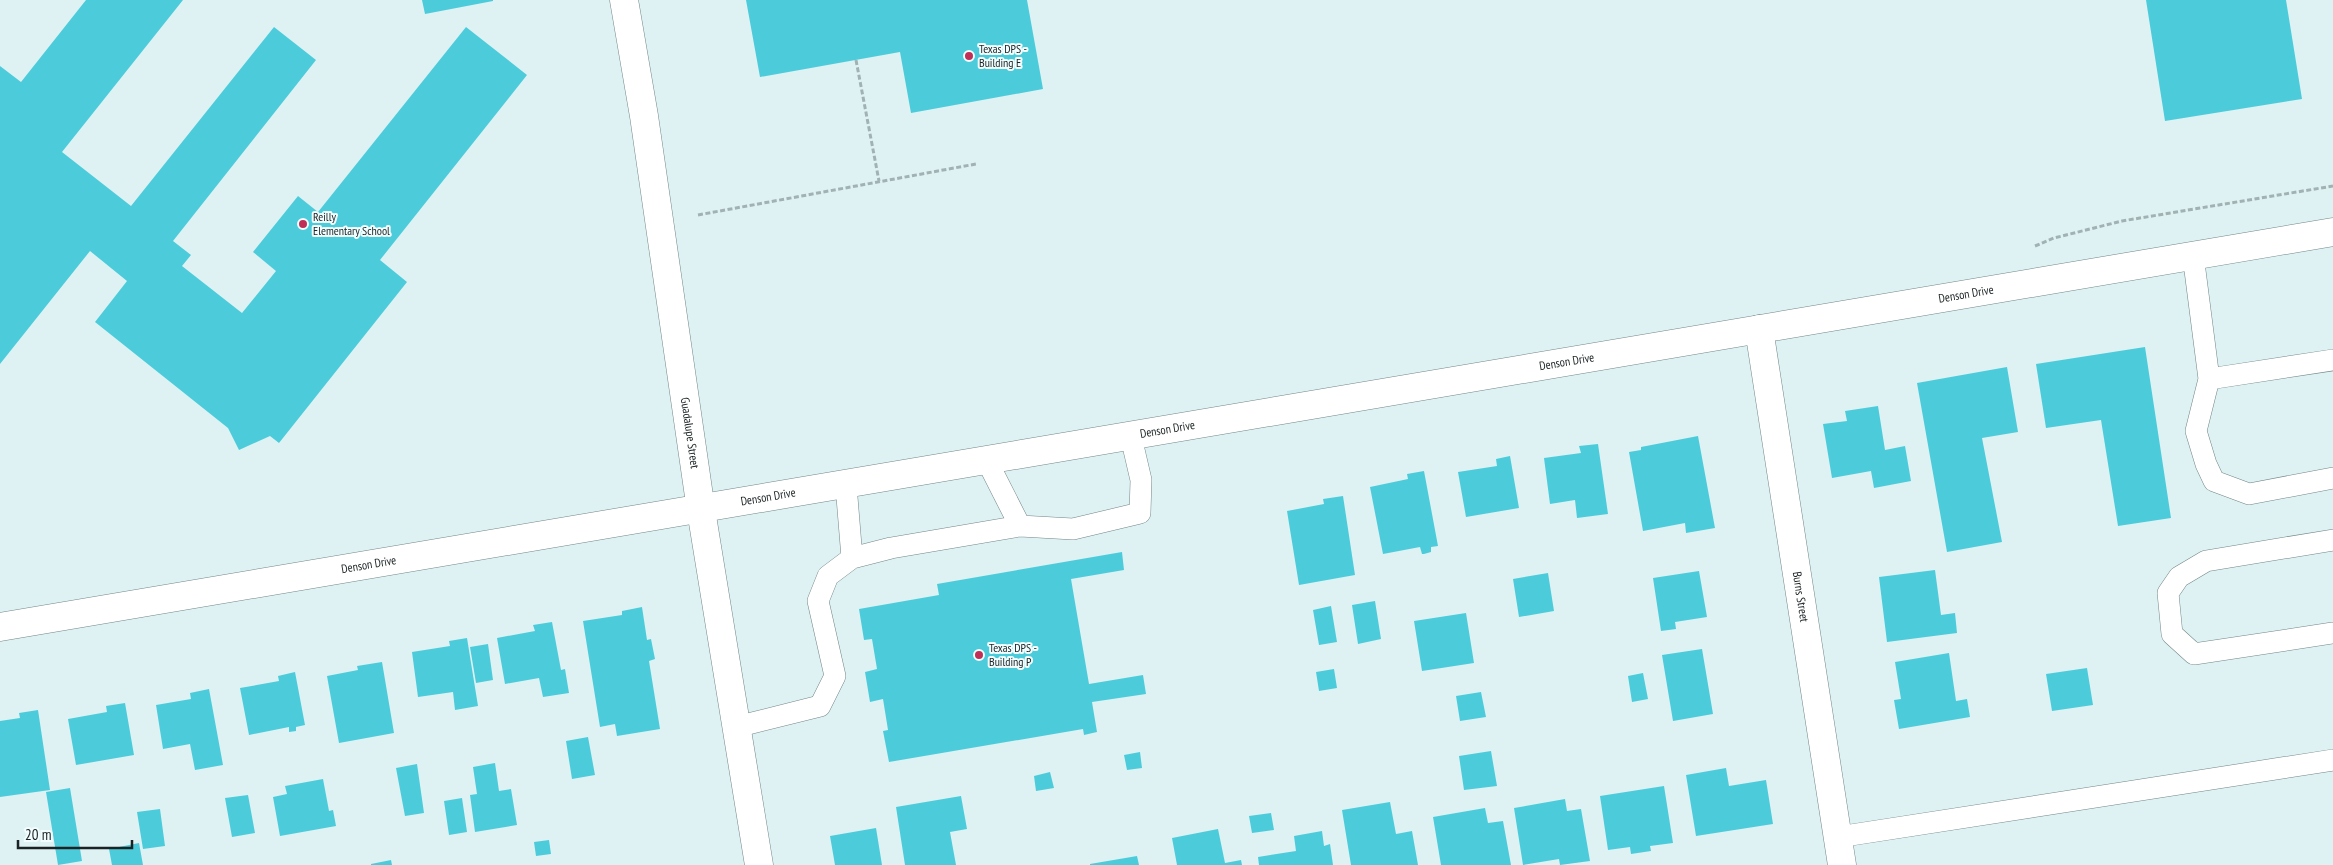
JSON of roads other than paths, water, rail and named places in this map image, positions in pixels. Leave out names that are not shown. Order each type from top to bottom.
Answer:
[{"type":"street","name":"Guadalupe Street","points":[[624,0],[644,116],[700,510],[759,865]]},
{"type":"street","name":"Denson Drive","points":[[0,627],[2333,232]]},
{"type":"street","name":"Burns Street","points":[[1759,329],[1842,865]]},
{"type":"lane","points":[[2193,255],[2209,379],[2196,431],[2206,464],[2214,481],[2249,494],[2333,478]]},
{"type":"lane","points":[[2209,379],[2333,360]]},
{"type":"lane","points":[[736,727],[820,706],[835,676],[818,600],[828,576],[852,558],[891,548],[1020,526],[1073,529],[1140,512],[1141,480],[1130,436]]},
{"type":"lane","points":[[987,461],[1020,526]]},
{"type":"lane","points":[[846,485],[852,558]]},
{"type":"lane","points":[[2333,540],[2206,561],[2179,577],[2168,593],[2172,634],[2194,654],[2333,633]]},
{"type":"lane","points":[[1838,836],[2333,760]]},
{"type":"place","name":"Texas DPS - Building E","points":[[969,56]]},
{"type":"place","name":"Reilly Elementary School","points":[[303,224]]},
{"type":"place","name":"Texas DPS - Building P","points":[[979,655]]}]
